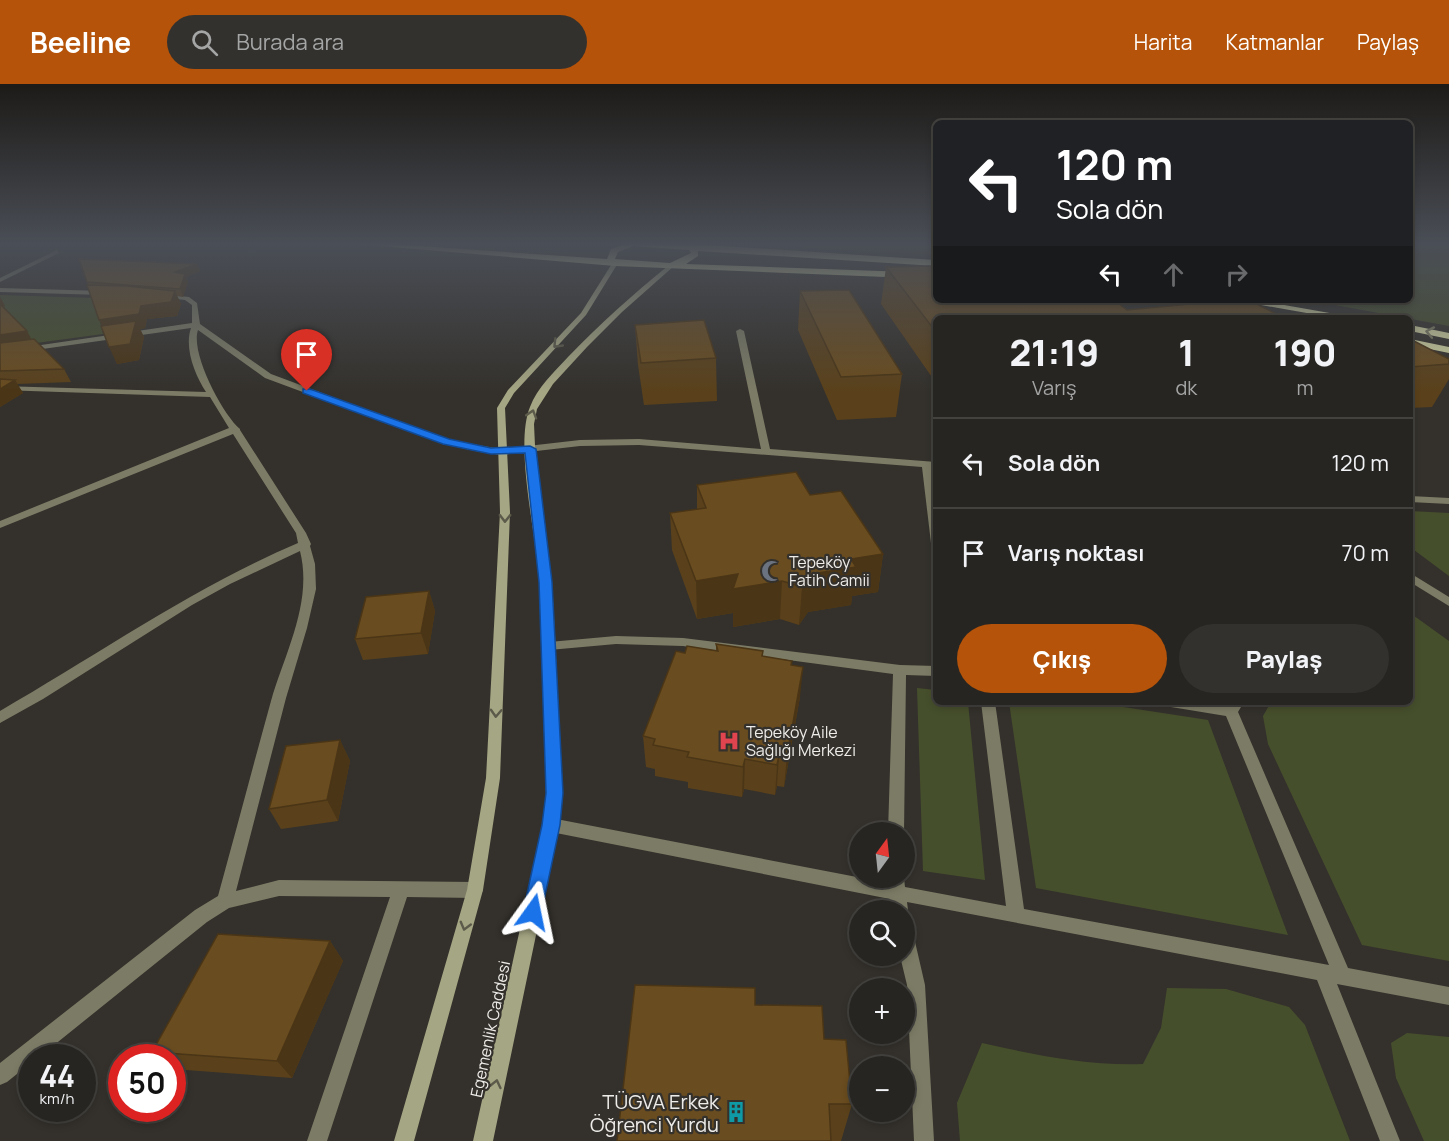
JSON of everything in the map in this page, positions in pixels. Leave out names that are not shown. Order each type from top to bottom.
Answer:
[{"type":"highway","points":[[1179,303],[1217,309]]},
{"type":"highway","points":[[1257,303],[1334,315]]},
{"type":"highway","points":[[1413,329],[1449,336]]},
{"type":"highway","points":[[1413,343],[1449,350]]},
{"type":"main road","points":[[404,1141],[475,890],[493,778],[505,512],[500,417],[504,401],[584,314],[597,293]]},
{"type":"main road","name":"Egemenlik Caddesi","points":[[483,1141],[551,825],[554,793],[546,582],[530,449],[529,419],[551,381],[616,311],[638,293]]},
{"type":"street","points":[[94,293],[113,294]]},
{"type":"street","points":[[155,296],[192,301],[196,307],[192,347],[204,382],[236,429],[306,544],[310,589],[225,901]]},
{"type":"street","points":[[0,353],[196,325],[268,376],[446,442],[501,452],[615,441],[932,465],[933,484]]},
{"type":"street","points":[[740,331],[766,452]]},
{"type":"street","points":[[0,388],[212,395]]},
{"type":"street","points":[[0,525],[236,429]]},
{"type":"street","points":[[1413,498],[1449,501]]},
{"type":"street","points":[[0,718],[187,602],[267,559],[306,544]]},
{"type":"street","points":[[1413,579],[1449,602]]},
{"type":"street","points":[[549,646],[616,639],[674,641],[900,670],[933,671]]},
{"type":"street","points":[[897,822],[900,670]]},
{"type":"street","points":[[988,705],[1016,916]]},
{"type":"street","points":[[1209,705],[1234,707],[1333,976],[1390,1141]]},
{"type":"street","points":[[551,825],[849,877]]},
{"type":"street","points":[[0,1076],[201,916],[225,901],[279,888],[475,890]]},
{"type":"street","points":[[907,888],[1016,916],[1449,996]]},
{"type":"street","points":[[316,1141],[400,889]]},
{"type":"street","points":[[912,966],[916,985],[924,1141]]},
{"type":"green space","points":[[1413,293],[1449,293],[1449,326],[1413,319],[1413,315],[1389,315],[1324,303],[1413,303]]},
{"type":"green space","points":[[0,295],[94,298],[103,334],[36,343],[14,321],[4,307]]},
{"type":"green space","points":[[1413,511],[1449,513],[1449,576],[1413,549]]},
{"type":"green space","points":[[1413,615],[1449,641],[1449,961],[1362,945],[1268,744],[1263,716],[1269,705],[1413,705]]},
{"type":"green space","points":[[917,688],[933,690],[933,705],[968,705],[985,880],[923,871]]},
{"type":"green space","points":[[1009,705],[1110,705],[1208,720],[1288,935],[1036,888]]},
{"type":"green space","points":[[1167,988],[1226,989],[1289,1007],[1305,1025],[1350,1141],[960,1141],[957,1103],[982,1043],[1082,1061],[1143,1064],[1161,1028]]},
{"type":"green space","points":[[1407,1033],[1449,1037],[1449,1141],[1424,1141],[1396,1078],[1391,1043]]},
{"type":"building","points":[[90,293],[174,293],[171,302],[141,306],[139,314],[99,320]]},
{"type":"building","points":[[801,293],[851,293],[902,374],[841,377]]},
{"type":"building","points":[[906,293],[933,293],[933,303],[1118,303],[1127,310],[1201,303],[1255,303],[1278,315],[933,315],[933,328]]},
{"type":"building","points":[[0,304],[27,331],[0,335]]},
{"type":"building","points":[[704,320],[716,358],[641,363],[635,325]]},
{"type":"building","points":[[136,321],[130,344],[109,347],[101,326]]},
{"type":"building","points":[[34,339],[64,369],[0,371],[0,343]]},
{"type":"building","points":[[1413,341],[1449,359],[1449,364],[1413,367]]},
{"type":"building","points":[[0,379],[15,380],[0,389]]},
{"type":"building","points":[[796,472],[810,495],[841,491],[883,554],[851,559],[856,567],[812,574],[802,587],[782,581],[733,589],[738,574],[696,581],[670,513],[706,508],[697,485]]},
{"type":"building","points":[[429,591],[421,633],[355,639],[366,597]]},
{"type":"building","name":"Tepeköy Aile Sağlığı Merkezi","points":[[716,644],[763,651],[762,656],[792,661],[791,665],[803,667],[787,756],[779,755],[777,765],[745,759],[743,767],[687,757],[689,752],[653,745],[655,739],[643,736],[676,651],[685,653],[687,646],[718,651]]},
{"type":"building","points":[[340,740],[327,800],[269,809],[286,746]]},
{"type":"building","points":[[218,934],[330,941],[277,1061],[186,1054],[186,1044],[156,1044]]},
{"type":"building","name":"TÜGVA Erkek Öğrenci Yurdu","points":[[635,985],[755,988],[755,1005],[822,1006],[824,1039],[846,1040],[849,1104],[829,1104],[831,1141],[617,1141]]},
{"type":"place","name":"Tepeköy Fatih Camii","points":[[772,571]]},
{"type":"place","name":"Tepeköy Aile Sağlığı Merkezi","points":[[729,741]]},
{"type":"place","name":"TÜGVA Erkek Öğrenci Yurdu","points":[[736,1112]]},
{"type":"route","points":[[307,391],[446,442],[501,452],[530,449],[546,582],[554,793],[551,825],[533,912]]}]
